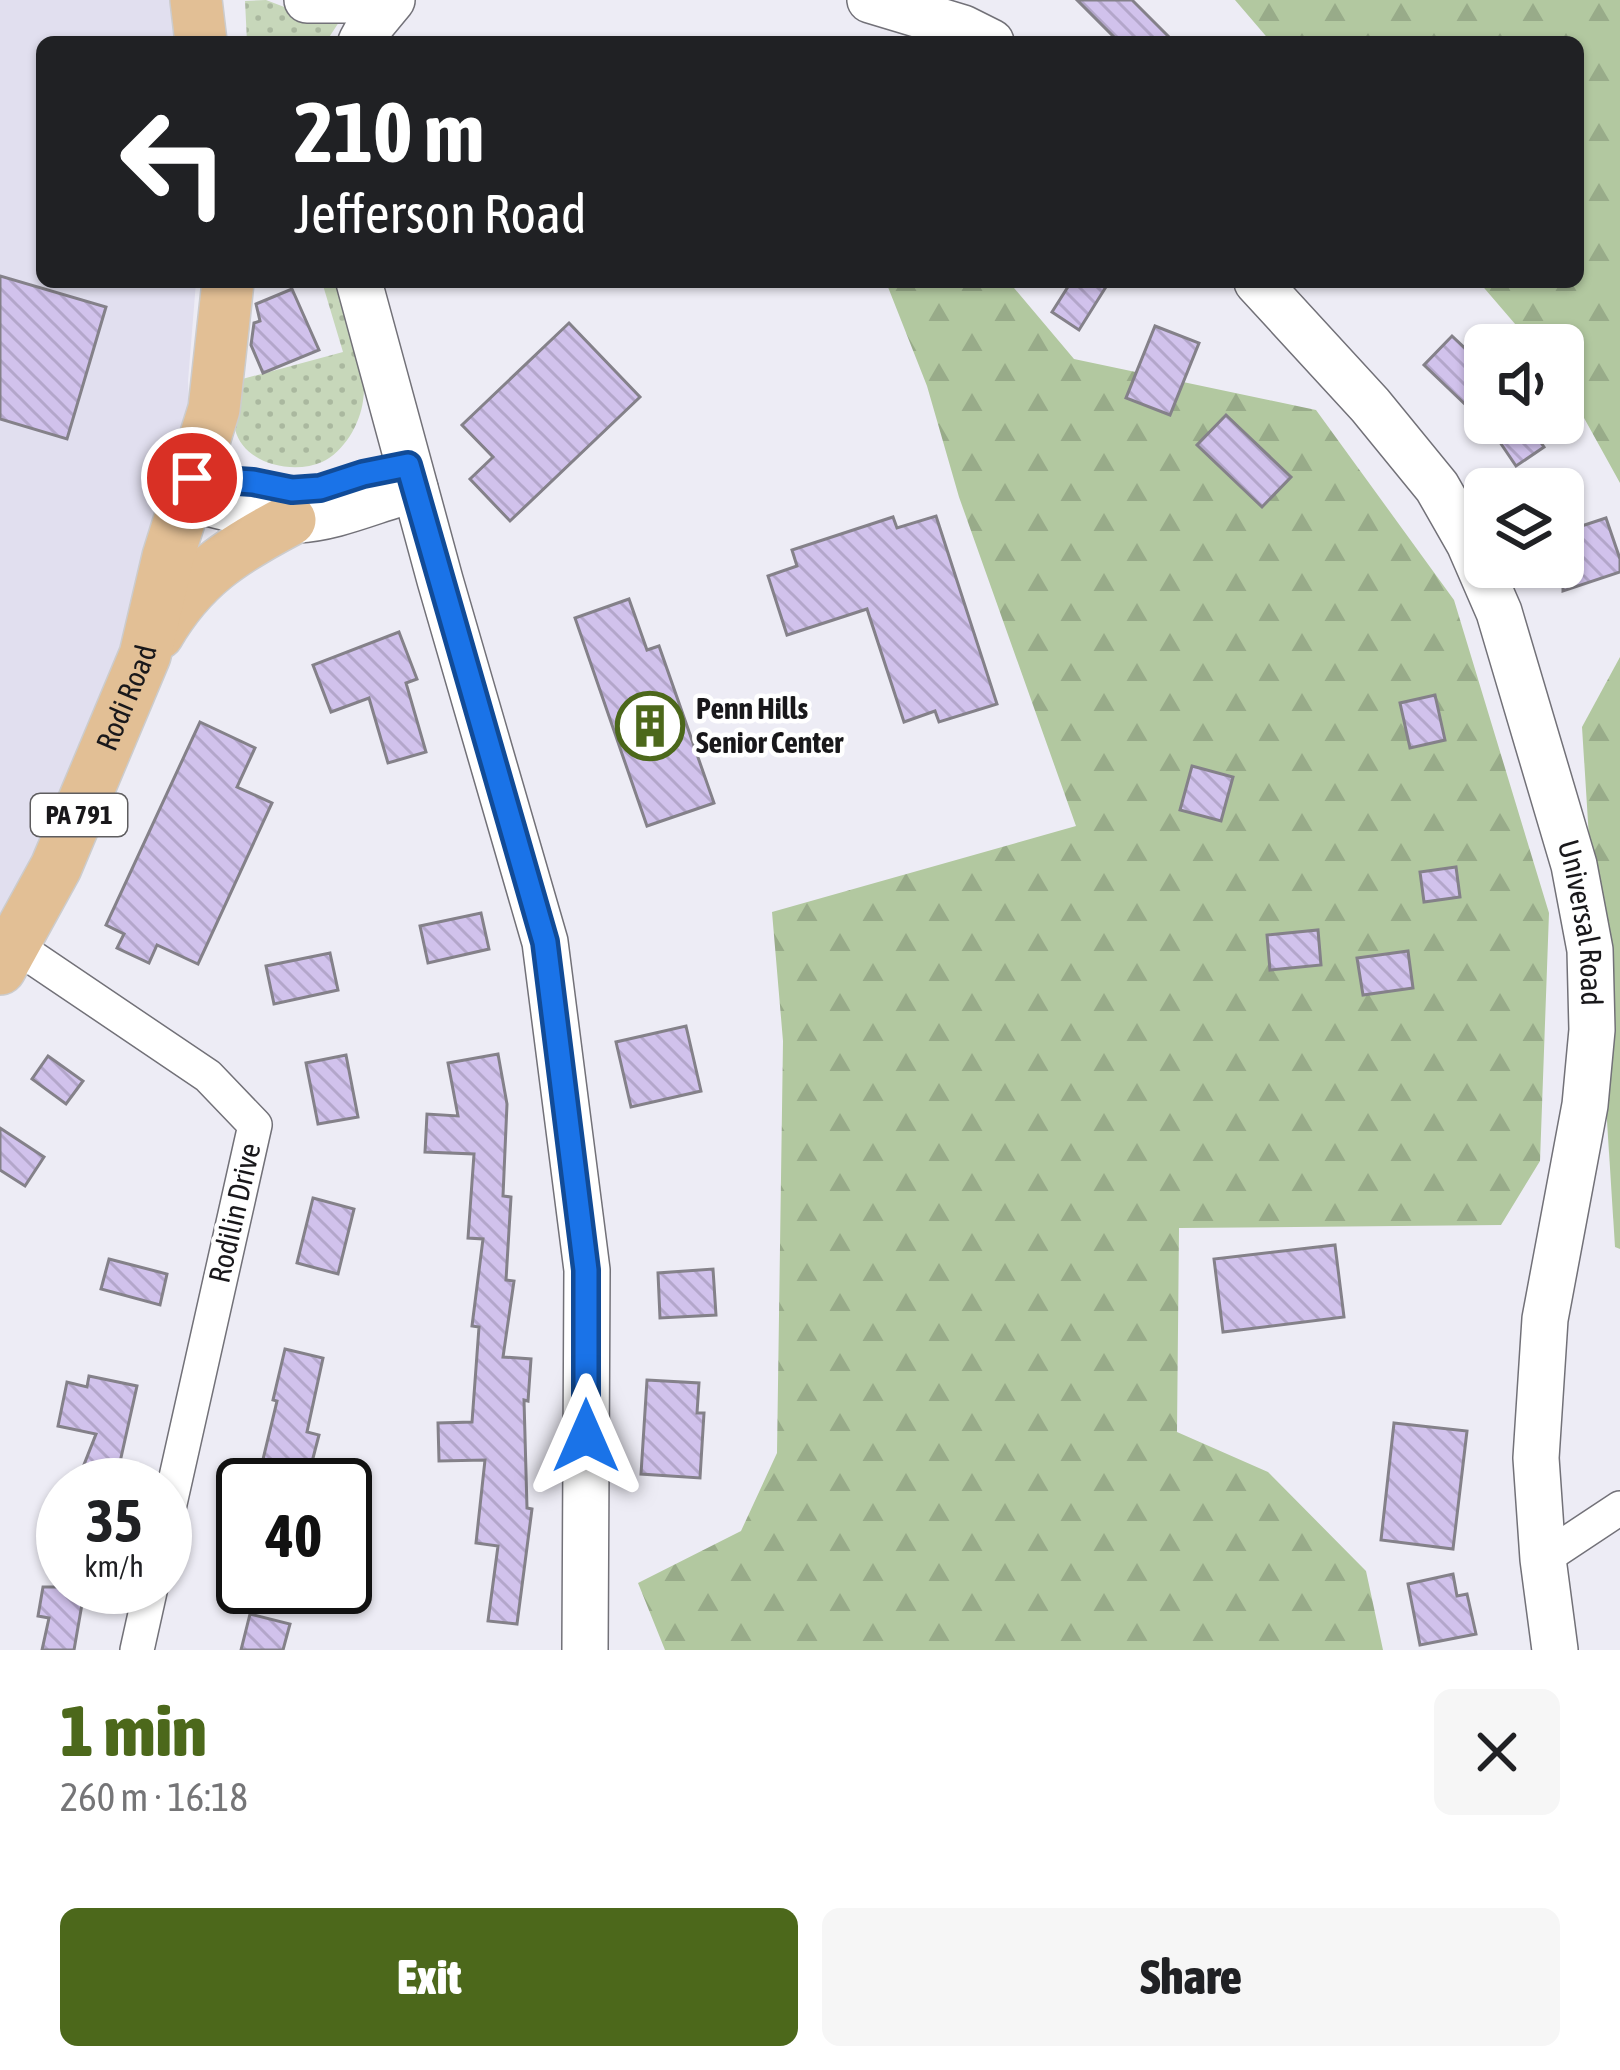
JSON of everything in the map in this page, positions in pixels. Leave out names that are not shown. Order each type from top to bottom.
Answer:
[{"type":"main road","points":[[196,0],[200,36]]},
{"type":"main road","points":[[230,0],[232,36]]},
{"type":"main road","name":"Rodi Road","points":[[189,488],[188,381],[196,288]]},
{"type":"main road","name":"Rodi Road","points":[[7,957],[56,868],[145,655],[168,557],[214,410],[227,288]]},
{"type":"main road","points":[[145,655],[194,583],[243,546],[290,520]]},
{"type":"street","points":[[307,0],[351,0]]},
{"type":"street","points":[[364,36],[392,0]]},
{"type":"street","points":[[870,0],[979,36]]},
{"type":"street","points":[[361,288],[545,942],[586,1270],[585,1650]]},
{"type":"street","name":"Universal Road","points":[[1263,288],[1370,405],[1437,487],[1469,542],[1499,612],[1574,866],[1590,950],[1592,1030],[1585,1105],[1545,1319],[1536,1458],[1555,1650]]},
{"type":"street","points":[[189,488],[253,482],[292,490],[320,488],[363,474],[411,477]]},
{"type":"street","points":[[189,488],[290,520],[323,516],[411,477]]},
{"type":"street","name":"Rodilin Drive","points":[[7,957],[208,1076],[255,1125],[180,1458]]},
{"type":"street","points":[[1543,1558],[1620,1508]]},
{"type":"street","points":[[137,1650],[145,1614]]},
{"type":"shaded area","points":[[0,0],[196,0],[200,36],[36,36],[36,288],[196,288],[188,381],[192,478],[0,957]]},
{"type":"green space","points":[[266,0],[300,13],[341,19],[330,36],[247,36],[245,1]]},
{"type":"green space","points":[[1235,0],[1620,0],[1620,483],[1584,418],[1584,324],[1515,324],[1484,288],[1584,288],[1584,36],[1266,36]]},
{"type":"green space","points":[[324,288],[337,288],[363,371],[355,428],[330,457],[310,466],[271,464],[248,451],[235,429],[235,381],[343,352]]},
{"type":"green space","points":[[888,288],[1014,288],[1074,359],[1316,410],[1454,600],[1549,913],[1540,1161],[1501,1225],[1179,1228],[1177,1432],[1268,1472],[1366,1571],[1383,1650],[665,1650],[638,1583],[741,1531],[777,1453],[783,1041],[772,912],[1076,826],[959,497],[927,386]]},
{"type":"green space","points":[[1620,657],[1620,1249],[1615,1247],[1582,727]]},
{"type":"building","points":[[1077,0],[1132,0],[1168,36],[1113,36]]},
{"type":"building","points":[[0,276],[106,307],[67,439],[0,419]]},
{"type":"building","points":[[1067,288],[1105,288],[1079,330],[1052,312]]},
{"type":"building","points":[[292,289],[319,350],[263,373],[251,345],[254,323],[260,321],[256,304]]},
{"type":"building","points":[[569,323],[640,397],[510,521],[470,479],[493,457],[462,425]]},
{"type":"building","points":[[1155,326],[1199,343],[1170,415],[1126,398]]},
{"type":"building","points":[[1452,336],[1464,347],[1464,403],[1424,365]]},
{"type":"building","points":[[1226,415],[1291,477],[1262,507],[1197,445]]},
{"type":"building","points":[[1501,444],[1542,444],[1544,447],[1516,466]]},
{"type":"building","points":[[936,516],[997,704],[939,722],[935,711],[904,722],[867,609],[787,635],[768,576],[797,566],[792,550],[893,517],[897,528]]},
{"type":"building","points":[[1606,518],[1620,572],[1584,584],[1584,525]]},
{"type":"building","name":"Penn Hills Senior Center","points":[[629,599],[647,650],[659,646],[714,803],[647,826],[575,618]]},
{"type":"building","points":[[399,632],[417,679],[406,683],[426,752],[388,763],[369,698],[331,712],[313,665]]},
{"type":"building","points":[[1435,695],[1445,740],[1410,748],[1400,703]]},
{"type":"building","points":[[200,722],[255,748],[237,787],[272,803],[198,964],[157,945],[149,963],[117,948],[124,934],[106,925]]},
{"type":"building","points":[[1192,766],[1233,777],[1221,821],[1180,810]]},
{"type":"building","points":[[1456,867],[1460,897],[1424,902],[1420,872]]},
{"type":"building","points":[[481,913],[489,949],[428,963],[420,926]]},
{"type":"building","points":[[1318,930],[1321,965],[1270,970],[1267,935]]},
{"type":"building","points":[[1408,951],[1413,988],[1363,995],[1357,958]]},
{"type":"building","points":[[330,953],[338,990],[274,1004],[266,966]]},
{"type":"building","points":[[686,1026],[701,1091],[631,1107],[616,1042]]},
{"type":"building","points":[[498,1054],[507,1104],[503,1196],[511,1197],[506,1280],[514,1281],[503,1357],[531,1359],[528,1401],[524,1400],[527,1508],[532,1509],[517,1624],[488,1621],[498,1546],[476,1543],[485,1460],[439,1461],[438,1423],[472,1422],[479,1327],[472,1326],[483,1239],[468,1238],[474,1154],[425,1152],[427,1114],[458,1116],[448,1063]]},
{"type":"building","points":[[346,1055],[358,1117],[318,1124],[306,1063]]},
{"type":"building","points":[[48,1056],[83,1081],[66,1104],[32,1079]]},
{"type":"building","points":[[0,1128],[44,1157],[25,1186],[0,1170]]},
{"type":"building","points":[[313,1198],[354,1209],[338,1274],[297,1263]]},
{"type":"building","points":[[1335,1245],[1344,1317],[1223,1332],[1214,1259]]},
{"type":"building","points":[[109,1259],[167,1274],[160,1305],[101,1289]]},
{"type":"building","points":[[713,1269],[716,1315],[660,1318],[658,1273]]},
{"type":"building","points":[[285,1349],[323,1358],[307,1432],[319,1435],[313,1458],[263,1458],[277,1401],[273,1400]]},
{"type":"building","points":[[89,1376],[137,1386],[121,1458],[87,1458],[96,1434],[58,1426],[67,1382],[87,1387]]},
{"type":"building","points":[[647,1380],[699,1383],[697,1413],[704,1413],[700,1478],[641,1474]]},
{"type":"building","points":[[1394,1423],[1467,1431],[1453,1549],[1381,1540]]},
{"type":"building","points":[[1453,1574],[1457,1596],[1467,1594],[1476,1634],[1420,1645],[1408,1584]]},
{"type":"building","points":[[80,1614],[74,1650],[42,1650],[49,1618],[38,1616]]},
{"type":"building","points":[[250,1614],[290,1624],[283,1650],[241,1650]]},
{"type":"place","name":"Penn Hills Senior Center","points":[[650,726]]},
{"type":"route","points":[[192,478],[223,478],[292,490],[320,488],[408,465],[545,942],[586,1270],[586,1436]]}]
